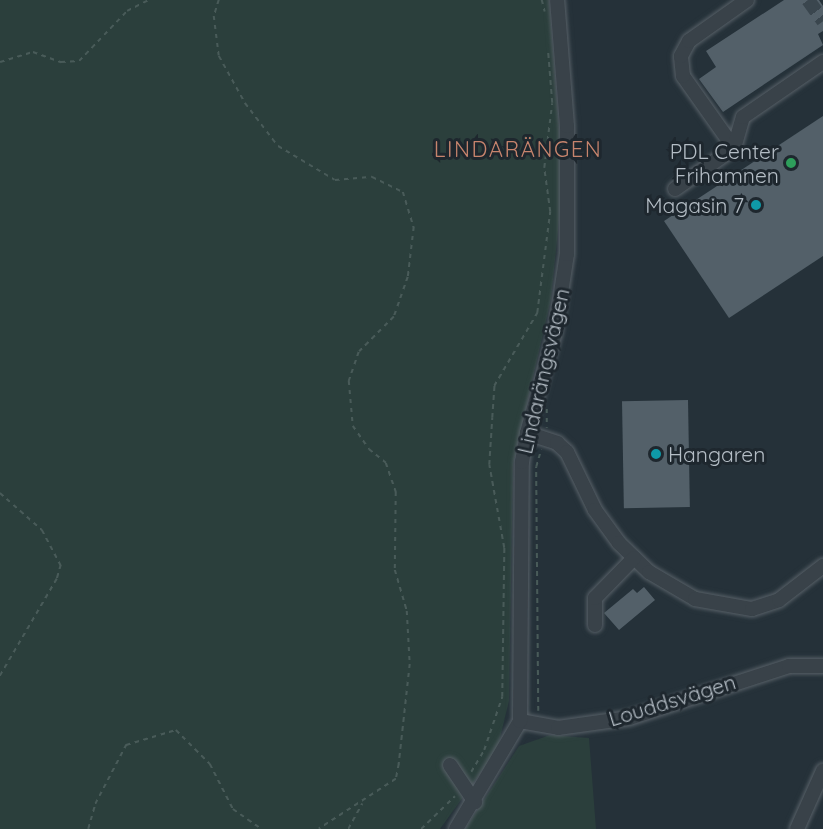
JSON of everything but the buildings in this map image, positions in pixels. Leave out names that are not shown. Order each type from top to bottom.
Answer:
[{"type":"street","name":"Lindarängsvägen","points":[[456,829],[524,723],[522,462],[527,433],[555,332],[567,254],[567,126],[557,0]]},
{"type":"street","points":[[734,148],[683,76],[681,56],[689,41],[747,0]]},
{"type":"street","points":[[675,189],[734,148],[743,117],[823,62]]},
{"type":"street","points":[[527,433],[544,438],[567,452],[595,510],[634,558],[649,572],[695,599],[752,609],[779,600],[823,566]]},
{"type":"street","points":[[596,624],[595,598],[634,558]]},
{"type":"street","name":"Louddsvägen","points":[[524,723],[558,728],[628,718],[780,668],[823,666]]},
{"type":"street","points":[[450,765],[475,802]]},
{"type":"street","points":[[797,829],[823,771]]},
{"type":"path","points":[[0,62],[33,52],[61,62],[79,61],[127,11],[149,0]]},
{"type":"path","points":[[219,0],[214,16],[219,56],[245,103],[278,146],[335,180],[372,177],[403,192],[414,227],[408,277],[394,317],[360,352],[349,381],[353,426],[369,449],[386,463],[396,492],[395,570],[407,611],[410,664],[396,779],[363,803],[319,829]]},
{"type":"path","points":[[542,0],[546,16]]},
{"type":"path","points":[[421,829],[452,801],[484,750],[502,697],[504,548],[489,465],[494,386],[537,313],[550,212],[543,168],[552,103],[548,47]]},
{"type":"path","name":"Lindarängsvägen","points":[[524,723],[538,710],[536,467],[544,438]]},
{"type":"path","points":[[0,493],[42,530],[59,556],[61,566],[54,586],[0,676]]},
{"type":"path","points":[[88,829],[95,804],[126,745],[176,730],[210,764],[233,809],[262,829]]},
{"type":"path","points":[[348,829],[363,803]]},
{"type":"green space","points":[[0,0],[549,0],[563,181],[551,299],[513,464],[509,701],[497,750],[440,829],[0,829]]},
{"type":"green space","points":[[550,735],[589,738],[596,829],[465,829],[519,746]]},
{"type":"tunnel","points":[[808,0],[823,21]]},
{"type":"place","name":"PDL Center Frihamnen","points":[[791,163]]},
{"type":"place","name":"Magasin 7","points":[[756,205]]},
{"type":"place","name":"Hangaren","points":[[656,454]]},
{"type":"district","name":"LINDARÄNGEN","points":[[518,150]]}]
